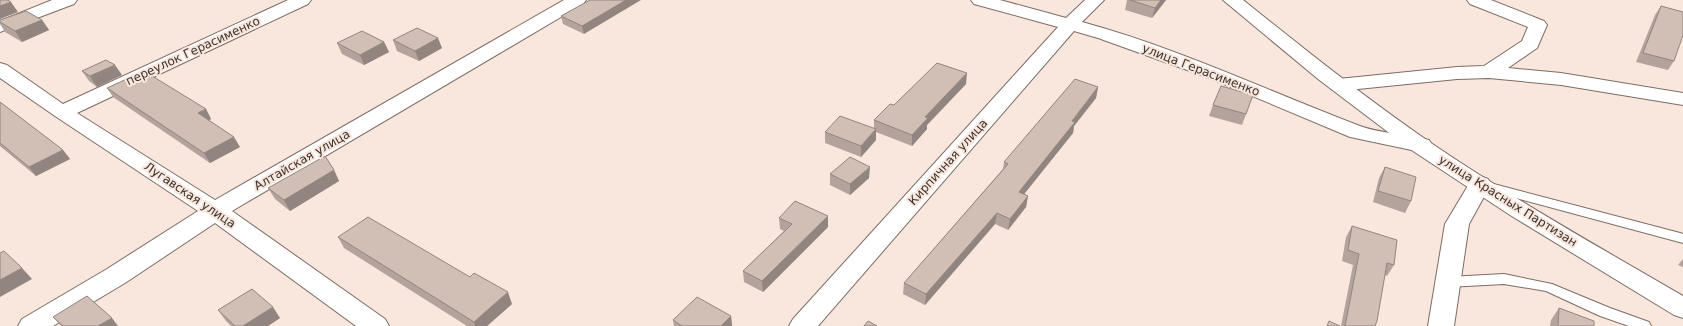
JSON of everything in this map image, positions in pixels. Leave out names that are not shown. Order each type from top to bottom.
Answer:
[{"type":"street","points":[[0,27],[68,0]]},
{"type":"street","name":"переулок Герасименко","points":[[62,112],[302,0]]},
{"type":"street","name":"Алтайская улица","points":[[31,326],[116,276],[215,211],[577,0]]},
{"type":"street","name":"улица Герасименко","points":[[980,0],[1105,34],[1219,75],[1357,132],[1421,145]]},
{"type":"street","name":"Кирпичная улица","points":[[802,326],[1069,25],[1095,0]]},
{"type":"street","name":"улица Красных Партизан","points":[[1232,0],[1338,85],[1421,145],[1480,184],[1683,308]]},
{"type":"street","points":[[1476,0],[1538,25],[1530,44],[1489,72]]},
{"type":"street","name":"Лугавская улица","points":[[0,69],[62,112],[215,211],[376,326]]},
{"type":"street","points":[[1338,85],[1457,73],[1489,72],[1561,80],[1683,99]]},
{"type":"street","points":[[1441,326],[1457,224],[1480,184]]},
{"type":"lane","points":[[1480,184],[1683,239]]},
{"type":"lane","points":[[1448,282],[1504,279],[1548,287],[1605,312],[1644,326]]},
{"type":"building","points":[[0,0],[8,0],[11,2],[0,6]]},
{"type":"building","points":[[590,0],[626,0],[582,26],[561,16]]},
{"type":"building","points":[[1130,0],[1161,0],[1155,8]]},
{"type":"building","points":[[1661,6],[1683,12],[1683,35],[1674,61],[1643,53]]},
{"type":"building","points":[[26,11],[42,20],[15,31],[0,22],[0,20]]},
{"type":"building","points":[[417,28],[438,38],[415,51],[393,40]]},
{"type":"building","points":[[362,31],[384,42],[360,55],[337,43]]},
{"type":"building","points":[[106,60],[115,65],[90,76],[82,71]]},
{"type":"building","points":[[937,63],[967,73],[925,117],[928,118],[912,135],[874,120],[890,104],[894,105]]},
{"type":"building","points":[[144,71],[206,109],[198,113],[234,137],[204,153],[107,88]]},
{"type":"building","points":[[1075,79],[1098,87],[1072,121],[1075,122],[1019,192],[1028,196],[1010,219],[997,213],[926,294],[904,283],[1008,164],[1004,162]]},
{"type":"building","points":[[1221,86],[1253,95],[1246,114],[1213,105]]},
{"type":"building","points":[[0,102],[63,150],[29,167],[0,143]]},
{"type":"building","points":[[840,116],[876,129],[861,146],[825,132]]},
{"type":"building","points":[[325,156],[334,170],[284,200],[268,188]]},
{"type":"building","points":[[850,157],[870,167],[850,184],[830,174]]},
{"type":"building","points":[[1385,167],[1416,177],[1411,201],[1378,191]]},
{"type":"building","points":[[795,201],[828,216],[762,281],[743,271],[792,224],[779,218]]},
{"type":"building","points":[[368,217],[470,277],[474,273],[508,292],[474,322],[338,237]]},
{"type":"building","points":[[1352,226],[1397,240],[1394,265],[1387,263],[1375,326],[1345,326],[1359,254],[1348,250]]},
{"type":"building","points":[[4,251],[22,268],[0,280],[0,253]]},
{"type":"building","points":[[252,289],[273,307],[243,326],[235,326],[218,310]]},
{"type":"building","points":[[87,296],[112,318],[98,326],[63,326],[53,317]]},
{"type":"building","points":[[697,297],[731,316],[721,326],[682,326],[673,320]]},
{"type":"building","points":[[1559,308],[1594,321],[1594,326],[1558,326]]},
{"type":"building","points":[[868,321],[877,326],[864,326]]},
{"type":"building","points":[[1329,321],[1340,326],[1327,326]]}]
